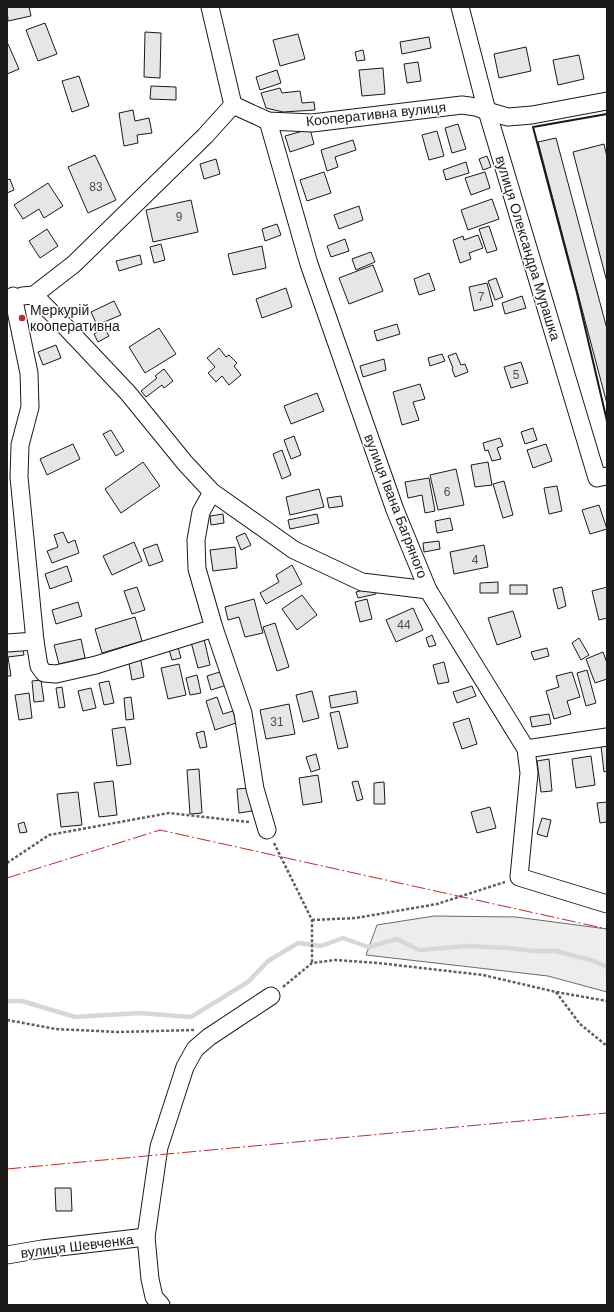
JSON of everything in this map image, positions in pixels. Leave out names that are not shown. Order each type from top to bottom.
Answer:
[{"type":"street","points":[[210,7],[233,105],[205,136],[74,264],[34,295],[10,295],[30,373],[30,407],[20,445],[19,477],[35,641],[39,666],[44,673],[56,674],[96,665],[214,628]]},
{"type":"street","name":"вулиця Олександра Мурашка","points":[[460,7],[487,111],[597,478],[607,476]]},
{"type":"street","name":"Кооперативна вулиця","points":[[233,105],[268,121],[312,123],[462,105],[476,107],[508,117],[532,116],[607,100]]},
{"type":"street","name":"вулиця Івана Багряного","points":[[268,121],[310,264],[395,510],[428,590],[526,749],[529,773],[519,877]]},
{"type":"street","points":[[34,295],[60,320],[128,393],[185,463],[212,492],[294,550],[362,582],[428,590]]},
{"type":"street","points":[[212,492],[201,512],[196,540],[197,569],[214,628],[243,713],[255,789],[267,830]]},
{"type":"street","points":[[7,643],[35,641]]},
{"type":"street","points":[[526,749],[607,737]]},
{"type":"street","points":[[519,877],[607,904]]},
{"type":"street","points":[[161,1305],[154,1297],[151,1285],[146,1237],[159,1147],[184,1067],[195,1049],[271,996]]},
{"type":"street","name":"вулиця Шевченка","points":[[7,1256],[42,1249],[146,1237]]},
{"type":"path","points":[[7,863],[49,835],[169,813],[258,823],[267,830],[312,920],[312,964]]},
{"type":"path","points":[[312,920],[356,918],[437,904],[519,877]]},
{"type":"path","points":[[271,996],[312,964],[335,960],[378,963],[483,975],[556,992],[607,1001]]},
{"type":"path","points":[[556,992],[580,1024],[607,1046]]},
{"type":"path","points":[[7,1020],[56,1029],[118,1032],[222,1029]]},
{"type":"shaded area","points":[[434,916],[516,917],[607,929],[607,992],[548,976],[366,955],[377,925]]},
{"type":"building","points":[[7,7],[29,7],[31,16],[8,21]]},
{"type":"building","points":[[45,23],[57,54],[38,61],[26,30]]},
{"type":"building","points":[[145,32],[161,33],[160,78],[144,77]]},
{"type":"building","points":[[298,34],[305,59],[280,66],[273,40]]},
{"type":"building","points":[[429,37],[431,48],[402,54],[400,42]]},
{"type":"building","points":[[8,44],[19,69],[7,74],[7,45]]},
{"type":"building","points":[[526,47],[531,71],[499,78],[494,54]]},
{"type":"building","points":[[363,50],[365,60],[357,61],[355,52]]},
{"type":"building","points":[[579,55],[584,79],[558,85],[553,60]]},
{"type":"building","points":[[418,62],[421,81],[407,83],[404,64]]},
{"type":"building","points":[[383,68],[385,94],[362,96],[359,70]]},
{"type":"building","points":[[277,70],[281,83],[260,90],[256,77]]},
{"type":"building","points":[[79,76],[89,106],[72,112],[62,81]]},
{"type":"building","points":[[151,86],[176,87],[176,100],[150,99]]},
{"type":"building","points":[[280,88],[282,93],[300,91],[302,103],[314,102],[315,110],[283,112],[266,108],[261,93]]},
{"type":"building","points":[[133,110],[135,121],[149,118],[152,133],[137,135],[138,143],[124,146],[119,113]]},
{"type":"building","points":[[458,124],[466,149],[452,153],[445,128]]},
{"type":"building","points":[[310,129],[314,144],[290,152],[285,136]]},
{"type":"building","points":[[437,131],[444,156],[429,160],[422,135]]},
{"type":"building","points":[[556,138],[607,329],[607,404],[538,142]]},
{"type":"building","points":[[353,140],[356,150],[335,157],[338,167],[327,171],[321,150]]},
{"type":"building","points":[[604,144],[607,157],[607,282],[573,152]]},
{"type":"building","points":[[95,155],[116,200],[88,213],[68,167]]},
{"type":"building","points":[[487,156],[491,167],[483,170],[479,159]]},
{"type":"building","points":[[216,159],[220,174],[204,179],[200,164]]},
{"type":"building","points":[[466,162],[469,173],[446,180],[443,170]]},
{"type":"building","points":[[324,172],[331,193],[307,201],[300,180]]},
{"type":"building","points":[[485,172],[490,188],[471,195],[465,178]]},
{"type":"building","points":[[10,179],[14,190],[7,193],[7,180]]},
{"type":"building","points":[[48,183],[63,206],[44,218],[39,209],[23,219],[14,205]]},
{"type":"building","points":[[492,199],[499,219],[468,230],[461,210]]},
{"type":"building","points":[[191,200],[198,232],[153,242],[146,210]]},
{"type":"building","points":[[359,206],[363,220],[339,229],[334,215]]},
{"type":"building","points":[[277,224],[281,235],[265,241],[262,229]]},
{"type":"building","points":[[489,226],[497,250],[487,253],[479,229]]},
{"type":"building","points":[[47,229],[58,246],[40,258],[29,241]]},
{"type":"building","points":[[478,235],[483,248],[469,253],[471,259],[460,263],[453,240],[463,236],[464,240]]},
{"type":"building","points":[[345,239],[349,251],[331,257],[327,246]]},
{"type":"building","points":[[161,244],[165,260],[154,263],[150,247]]},
{"type":"building","points":[[262,246],[266,268],[233,275],[228,254]]},
{"type":"building","points":[[371,252],[375,262],[356,270],[352,259]]},
{"type":"building","points":[[140,255],[142,264],[119,271],[116,261]]},
{"type":"building","points":[[373,265],[383,291],[349,304],[339,278]]},
{"type":"building","points":[[429,273],[435,290],[419,295],[414,279]]},
{"type":"building","points":[[496,278],[503,297],[495,300],[488,281]]},
{"type":"building","points":[[487,283],[493,306],[474,311],[469,287]]},
{"type":"building","points":[[286,288],[292,307],[262,318],[256,299]]},
{"type":"building","points":[[522,296],[526,308],[505,314],[502,303]]},
{"type":"building","points":[[114,301],[121,315],[97,325],[91,312]]},
{"type":"building","points":[[397,324],[400,334],[377,341],[374,331]]},
{"type":"building","points":[[104,328],[109,336],[98,342],[94,334]]},
{"type":"building","points":[[159,328],[176,354],[145,373],[129,347]]},
{"type":"building","points":[[56,345],[61,358],[43,365],[38,352]]},
{"type":"building","points":[[219,348],[226,357],[229,355],[237,363],[234,366],[241,375],[229,385],[222,376],[216,382],[208,373],[215,367],[207,358]]},
{"type":"building","points":[[456,353],[461,365],[465,364],[468,372],[455,377],[448,356]]},
{"type":"building","points":[[442,354],[445,361],[430,366],[428,358]]},
{"type":"building","points":[[384,359],[386,370],[363,377],[360,366]]},
{"type":"building","points":[[521,362],[528,383],[511,388],[504,367]]},
{"type":"building","points":[[164,369],[173,381],[164,388],[162,385],[146,397],[141,391],[157,378],[155,376]]},
{"type":"building","points":[[420,384],[425,399],[413,402],[419,420],[402,425],[393,392]]},
{"type":"building","points":[[317,393],[324,411],[291,424],[284,406]]},
{"type":"building","points":[[533,428],[537,440],[525,444],[521,432]]},
{"type":"building","points":[[111,430],[124,451],[116,456],[103,434]]},
{"type":"building","points":[[294,436],[301,455],[291,459],[284,440]]},
{"type":"building","points":[[500,438],[503,446],[497,448],[501,459],[492,461],[488,450],[485,451],[483,443]]},
{"type":"building","points":[[73,444],[80,459],[47,475],[40,459]]},
{"type":"building","points":[[546,444],[552,461],[533,468],[527,450]]},
{"type":"building","points":[[282,450],[291,475],[282,479],[273,454]]},
{"type":"building","points":[[143,462],[160,486],[121,513],[105,489]]},
{"type":"building","points":[[488,462],[492,485],[475,487],[471,465]]},
{"type":"building","points":[[456,469],[464,505],[438,510],[430,475]]},
{"type":"building","points":[[429,478],[435,511],[425,513],[422,495],[408,498],[405,482]]},
{"type":"building","points":[[504,481],[513,515],[503,518],[493,484]]},
{"type":"building","points":[[557,486],[562,511],[549,514],[544,488]]},
{"type":"building","points":[[319,489],[324,507],[290,515],[286,497]]},
{"type":"building","points":[[341,496],[343,506],[329,508],[327,498]]},
{"type":"building","points":[[599,505],[607,529],[590,534],[582,510]]},
{"type":"building","points":[[223,514],[224,523],[211,525],[210,516]]},
{"type":"building","points":[[317,514],[319,523],[290,529],[288,520]]},
{"type":"building","points":[[450,518],[453,530],[437,533],[435,521]]},
{"type":"building","points":[[63,532],[68,543],[75,540],[79,553],[52,563],[47,551],[58,547],[54,535]]},
{"type":"building","points":[[245,533],[251,545],[241,550],[236,537]]},
{"type":"building","points":[[439,541],[440,549],[424,552],[423,543]]},
{"type":"building","points":[[134,542],[142,561],[112,575],[103,556]]},
{"type":"building","points":[[157,544],[163,561],[149,566],[143,549]]},
{"type":"building","points":[[484,545],[488,567],[454,574],[450,552]]},
{"type":"building","points":[[235,547],[237,568],[213,571],[210,550]]},
{"type":"building","points":[[292,565],[302,584],[266,604],[260,593],[279,582],[276,575]]},
{"type":"building","points":[[67,566],[72,581],[50,589],[45,574]]},
{"type":"building","points":[[498,582],[498,593],[480,593],[480,583]]},
{"type":"building","points":[[510,585],[527,585],[527,594],[510,594]]},
{"type":"building","points":[[137,587],[145,610],[132,614],[124,591]]},
{"type":"building","points":[[375,587],[376,594],[358,598],[356,592]]},
{"type":"building","points":[[562,587],[566,606],[558,609],[553,589]]},
{"type":"building","points":[[607,587],[607,618],[599,620],[592,591]]},
{"type":"building","points":[[302,595],[317,615],[297,630],[282,609]]},
{"type":"building","points":[[254,599],[263,633],[245,637],[239,617],[228,620],[225,607]]},
{"type":"building","points":[[367,599],[372,619],[360,622],[355,602]]},
{"type":"building","points":[[78,602],[82,616],[56,624],[52,610]]},
{"type":"building","points":[[413,608],[423,630],[396,642],[386,620]]},
{"type":"building","points":[[513,611],[521,637],[497,645],[488,618]]},
{"type":"building","points":[[135,617],[142,641],[102,653],[95,629]]},
{"type":"building","points":[[275,623],[289,667],[277,671],[263,627]]},
{"type":"building","points":[[432,635],[436,645],[429,647],[426,638]]},
{"type":"building","points":[[579,638],[589,655],[581,660],[572,643]]},
{"type":"building","points":[[81,639],[85,658],[59,664],[54,645]]},
{"type":"building","points":[[204,639],[210,665],[198,668],[191,642]]},
{"type":"building","points":[[22,644],[24,655],[8,657],[11,676],[7,676],[7,647]]},
{"type":"building","points":[[177,644],[181,658],[172,660],[168,646]]},
{"type":"building","points":[[547,648],[549,656],[534,660],[531,652]]},
{"type":"building","points":[[603,652],[607,663],[607,679],[595,683],[586,659]]},
{"type":"building","points":[[140,656],[144,677],[132,680],[128,658]]},
{"type":"building","points":[[444,662],[449,682],[438,684],[433,665]]},
{"type":"building","points":[[179,664],[186,695],[168,699],[161,668]]},
{"type":"building","points":[[587,670],[596,703],[586,706],[577,673]]},
{"type":"building","points":[[223,671],[227,685],[211,690],[207,676]]},
{"type":"building","points":[[572,672],[580,697],[567,701],[571,714],[554,719],[546,691],[559,687],[556,676]]},
{"type":"building","points":[[197,675],[201,693],[190,695],[186,678]]},
{"type":"building","points":[[41,680],[44,701],[34,702],[32,681]]},
{"type":"building","points":[[109,681],[114,703],[104,705],[99,683]]},
{"type":"building","points":[[472,686],[476,696],[457,703],[453,692]]},
{"type":"building","points":[[62,687],[65,707],[59,708],[56,688]]},
{"type":"building","points":[[91,688],[96,708],[83,711],[78,691]]},
{"type":"building","points":[[312,691],[319,718],[303,722],[296,695]]},
{"type":"building","points":[[356,691],[358,703],[331,708],[329,696]]},
{"type":"building","points":[[29,693],[32,718],[19,720],[15,695]]},
{"type":"building","points":[[131,697],[134,719],[126,720],[124,698]]},
{"type":"building","points":[[217,697],[223,714],[233,711],[236,723],[215,730],[206,701]]},
{"type":"building","points":[[289,704],[295,734],[266,739],[260,710]]},
{"type":"building","points":[[339,711],[348,747],[338,749],[330,713]]},
{"type":"building","points":[[549,714],[551,724],[532,727],[530,717]]},
{"type":"building","points":[[469,718],[477,744],[462,749],[453,723]]},
{"type":"building","points":[[125,727],[131,764],[117,766],[112,729]]},
{"type":"building","points":[[204,731],[207,747],[200,748],[196,733]]},
{"type":"building","points":[[607,745],[607,771],[604,772],[601,746]]},
{"type":"building","points":[[316,754],[320,769],[311,772],[306,757]]},
{"type":"building","points":[[591,756],[595,785],[576,788],[572,759]]},
{"type":"building","points":[[549,759],[552,791],[541,792],[537,761]]},
{"type":"building","points":[[199,769],[202,813],[190,814],[187,770]]},
{"type":"building","points":[[318,775],[322,802],[303,805],[299,778]]},
{"type":"building","points":[[113,781],[117,815],[99,817],[94,783]]},
{"type":"building","points":[[358,781],[363,799],[357,801],[352,782]]},
{"type":"building","points":[[384,782],[385,804],[374,804],[374,783]]},
{"type":"building","points":[[249,788],[252,811],[239,813],[237,789]]},
{"type":"building","points":[[78,792],[82,825],[61,827],[57,794]]},
{"type":"building","points":[[607,802],[607,822],[600,823],[597,803]]},
{"type":"building","points":[[490,807],[496,828],[477,833],[471,812]]},
{"type":"building","points":[[542,818],[551,820],[547,837],[537,834]]},
{"type":"building","points":[[24,822],[27,832],[20,833],[18,824]]},
{"type":"building","points":[[55,1188],[71,1188],[72,1211],[56,1211]]},
{"type":"waterway","points":[[7,1001],[22,1001],[75,1017],[139,1013],[191,1017],[248,982],[268,961],[298,943],[321,946],[343,938],[368,947],[397,939],[419,950],[467,946],[534,951],[556,951],[594,961],[607,967]]},
{"type":"wall","points":[[607,114],[533,127],[577,293],[607,421]]},
{"type":"power","points":[[7,878],[160,830],[607,929]]},
{"type":"power","points":[[7,1169],[607,1113]]},
{"type":"place","name":"Меркурій кооперативна","points":[[22,318]]}]
